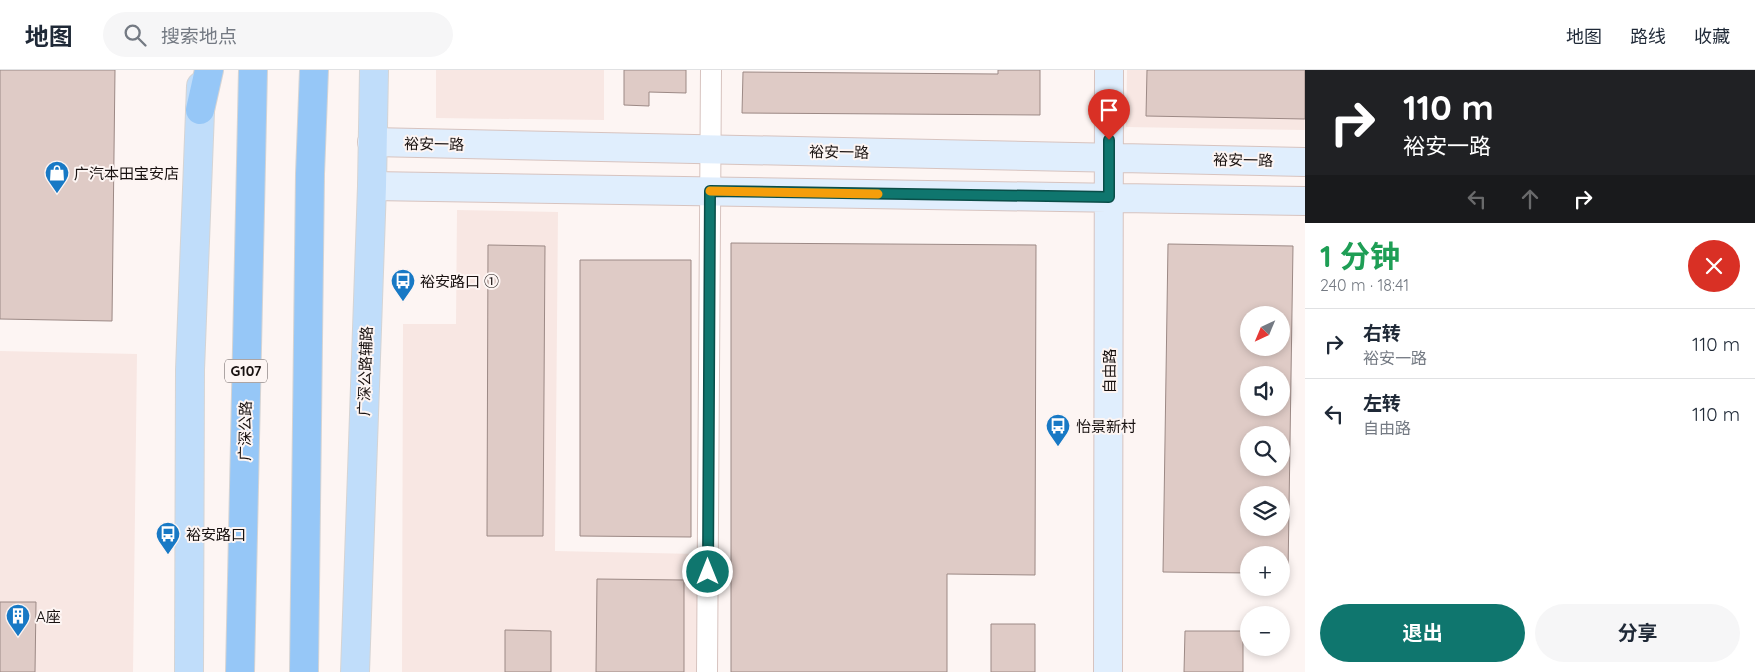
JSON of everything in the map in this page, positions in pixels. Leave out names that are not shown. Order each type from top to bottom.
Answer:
[{"type":"highway","points":[[200,110],[209,70]]},
{"type":"highway","name":"广深公路","points":[[240,672],[253,70]]},
{"type":"highway","points":[[304,672],[310,174],[314,70]]},
{"type":"main road","points":[[189,672],[190,370],[202,70]]},
{"type":"main road","name":"广深公路辅路","points":[[355,672],[372,186],[374,70]]},
{"type":"main road","name":"自由路","points":[[1108,672],[1109,70]]},
{"type":"main road","name":"裕安一路","points":[[372,142],[1305,162]]},
{"type":"main road","points":[[372,186],[1305,200]]},
{"type":"street","points":[[707,672],[711,70]]},
{"type":"shaded area","points":[[436,70],[604,70],[604,120],[436,118]]},
{"type":"shaded area","points":[[1127,70],[1305,70],[1305,130],[1126,127]]},
{"type":"shaded area","points":[[457,210],[558,212],[555,551],[698,554],[696,672],[402,672],[403,324],[456,324]]},
{"type":"shaded area","points":[[0,351],[137,354],[133,672],[0,672]]},
{"type":"building","name":"广汽本田宝安店","points":[[0,70],[115,70],[112,321],[0,319]]},
{"type":"building","points":[[624,70],[686,70],[686,93],[649,92],[649,106],[624,105]]},
{"type":"building","points":[[998,70],[1040,70],[1040,115],[742,113],[743,72],[998,74]]},
{"type":"building","points":[[1147,70],[1305,70],[1305,119],[1146,116]]},
{"type":"building","points":[[731,243],[1036,245],[1035,575],[947,574],[947,672],[731,672]]},
{"type":"building","points":[[1168,244],[1293,246],[1290,443],[1290,426],[1240,426],[1240,476],[1289,476],[1289,486],[1240,486],[1240,536],[1289,536],[1288,546],[1240,546],[1240,573],[1163,572]]},
{"type":"building","points":[[488,245],[545,246],[543,536],[487,536]]},
{"type":"building","points":[[580,260],[691,260],[691,537],[580,536]]},
{"type":"building","points":[[597,579],[684,580],[684,672],[596,672]]},
{"type":"building","name":"A座","points":[[0,602],[36,602],[35,672],[0,672]]},
{"type":"building","points":[[991,624],[1035,624],[1035,672],[991,672]]},
{"type":"building","points":[[505,630],[551,631],[551,672],[505,672]]},
{"type":"building","points":[[1185,631],[1240,631],[1240,656],[1243,656],[1243,672],[1184,672]]},
{"type":"slow traffic","points":[[710,191],[878,194]]},
{"type":"place","name":"广汽本田宝安店","points":[[57,194]]},
{"type":"place","name":"裕安路口 ①","points":[[403,302]]},
{"type":"place","name":"怡景新村","points":[[1058,447]]},
{"type":"place","name":"裕安路口","points":[[168,555]]},
{"type":"place","name":"A座","points":[[18,637]]},
{"type":"route","points":[[708,572],[710,191],[1109,197],[1109,140]]}]
